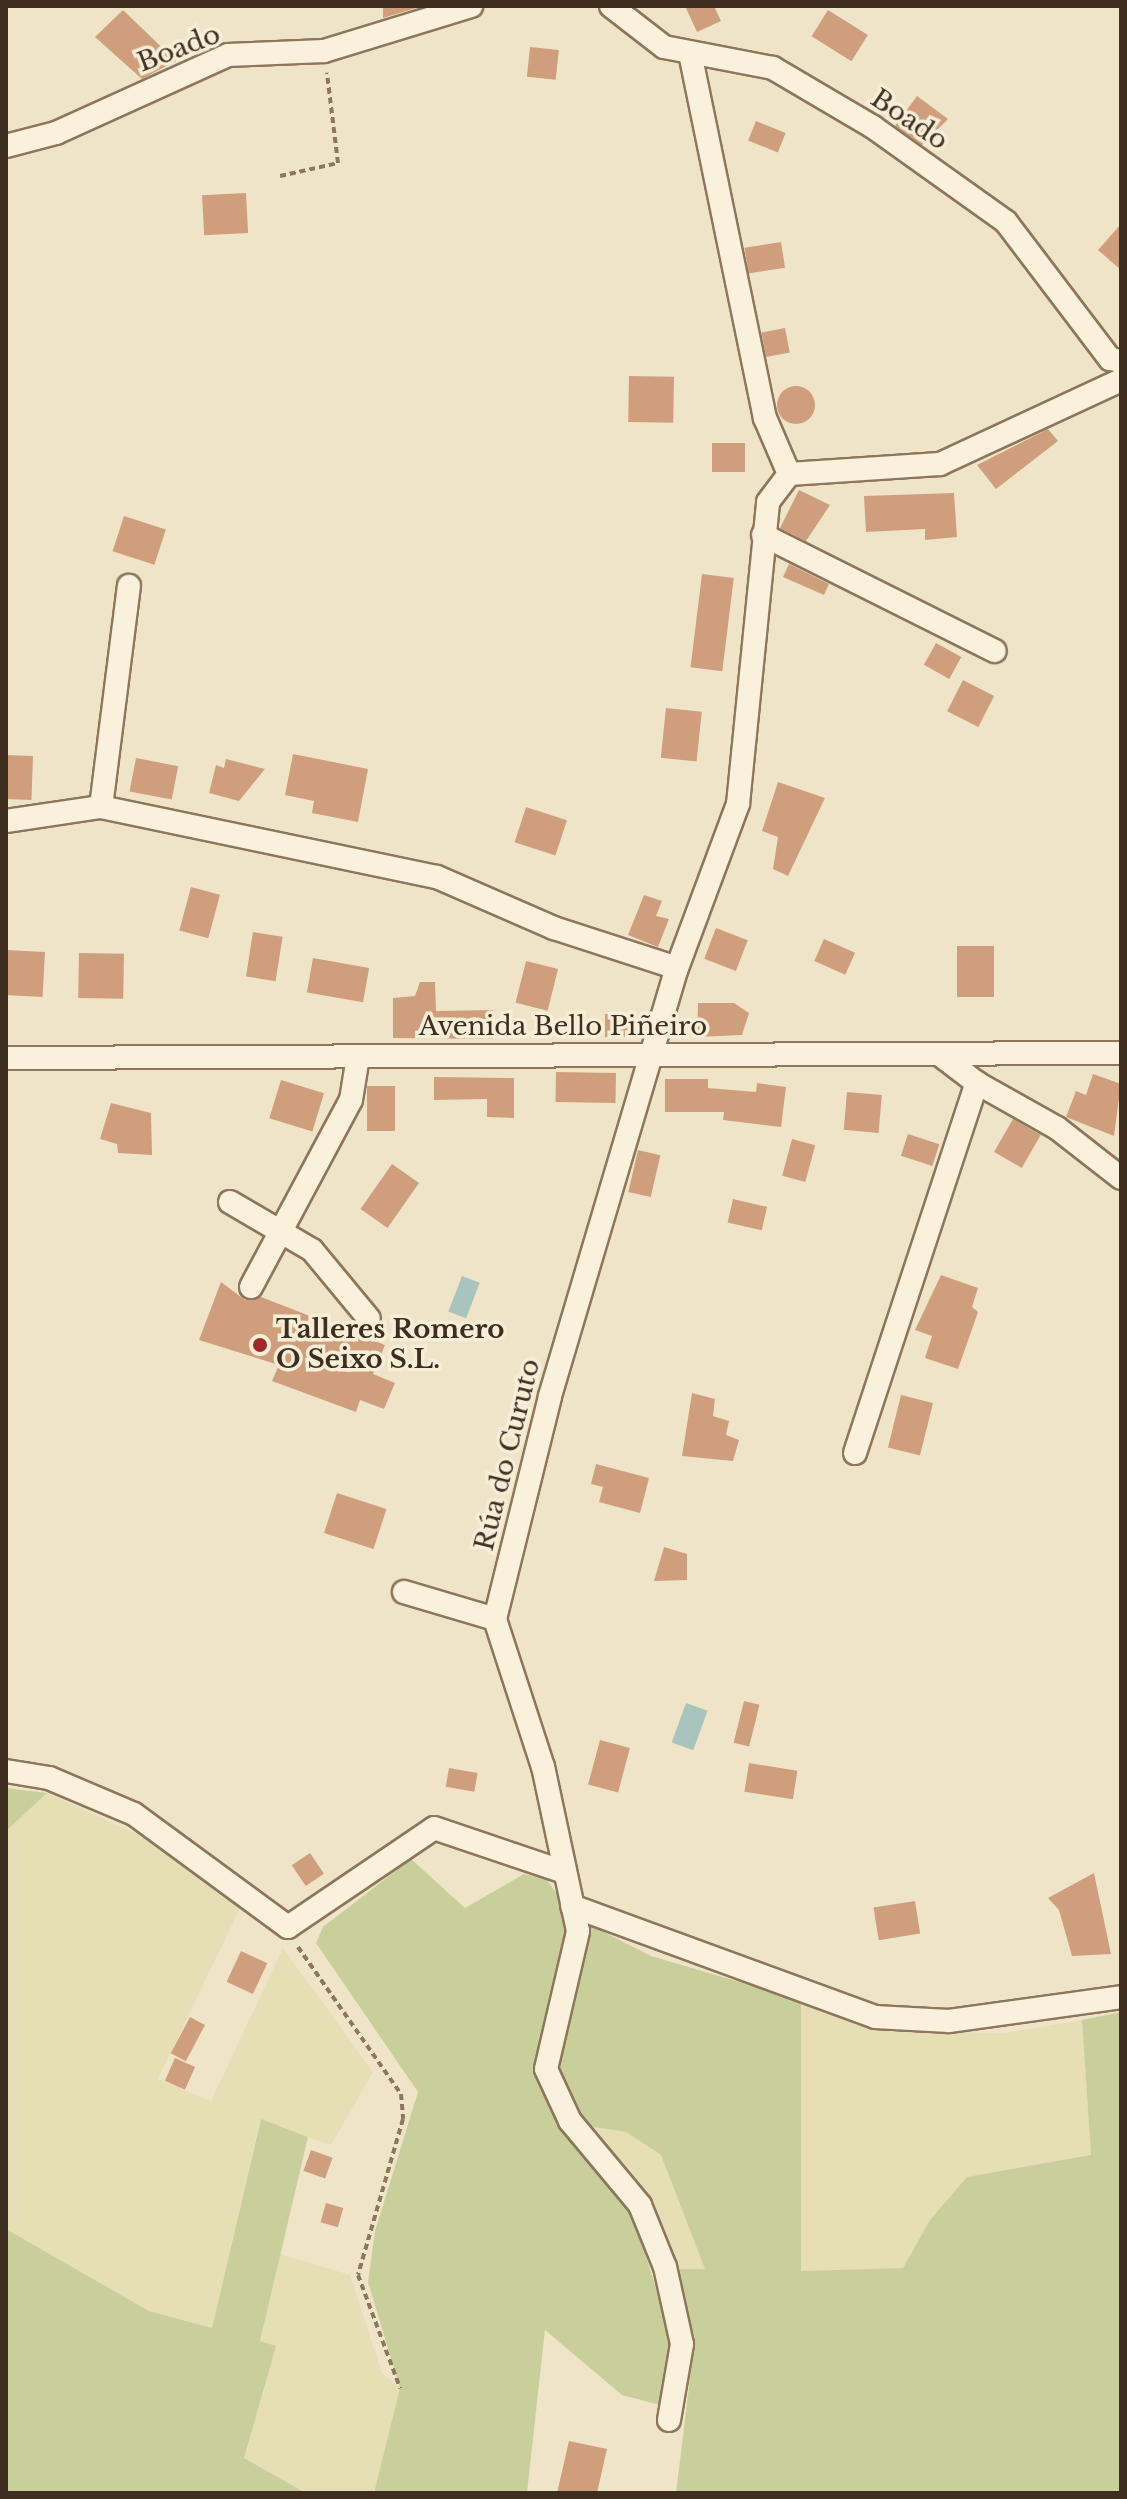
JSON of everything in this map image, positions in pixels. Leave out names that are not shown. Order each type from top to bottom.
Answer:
[{"type":"street","name":"Boado","points":[[6,146],[56,133],[228,55],[324,51],[471,6]]},
{"type":"street","name":"Boado","points":[[611,6],[664,47],[773,68],[886,136],[1006,222],[1110,359],[1121,361]]},
{"type":"street","points":[[690,53],[765,418],[789,474],[940,464],[1121,380]]},
{"type":"street","name":"Rúa do Curuto","points":[[495,1619],[550,1396],[677,968],[738,804],[768,502],[789,474]]},
{"type":"street","points":[[763,535],[995,651]]},
{"type":"street","points":[[101,807],[129,586]]},
{"type":"street","points":[[6,821],[101,807],[437,877],[554,928],[677,968]]},
{"type":"street","name":"Avenida Bello Piñeiro","points":[[6,1058],[1121,1053]]},
{"type":"street","points":[[939,1054],[977,1083],[1057,1128],[1121,1178]]},
{"type":"street","points":[[251,1287],[351,1100],[358,1057]]},
{"type":"street","points":[[855,1453],[977,1083]]},
{"type":"street","points":[[230,1202],[281,1226],[312,1250],[369,1319]]},
{"type":"street","points":[[404,1592],[495,1619],[543,1767],[572,1906],[575,1949],[546,2069],[570,2121],[640,2205],[665,2267],[682,2344],[669,2420]]},
{"type":"street","points":[[6,1771],[49,1778],[134,1814],[288,1927],[434,1828],[564,1872]]},
{"type":"street","points":[[572,1906],[875,2017],[949,2021],[1121,1997]]},
{"type":"path","points":[[280,176],[338,163],[324,51]]},
{"type":"path","points":[[288,1927],[305,1962],[401,2094],[403,2119],[358,2275],[400,2388]]},
{"type":"shaded area","points":[[47,1793],[174,1851],[240,1908],[158,2079],[211,2101],[283,1948],[373,2072],[331,2145],[260,2120],[212,2328],[149,2311],[6,2229],[6,1831]]},
{"type":"shaded area","points":[[801,2000],[880,2031],[1005,2033],[1082,2020],[1091,2155],[967,2178],[930,2220],[903,2268],[801,2271]]},
{"type":"shaded area","points":[[581,2125],[626,2132],[661,2155],[706,2270],[674,2269]]},
{"type":"shaded area","points":[[280,2254],[350,2275],[382,2373],[400,2388],[374,2493],[306,2493],[244,2458],[275,2347],[260,2342]]},
{"type":"green space","points":[[6,1788],[47,1793],[6,1831]]},
{"type":"green space","points":[[411,1859],[465,1908],[524,1874],[546,1879],[564,1903],[570,1929],[540,2071],[634,2219],[672,2338],[664,2406],[622,2395],[545,2330],[527,2493],[374,2493],[400,2388],[368,2282],[375,2231],[418,2092],[316,1943],[323,1927]]},
{"type":"green space","points":[[586,1923],[651,1956],[801,2000],[801,2271],[903,2268],[930,2220],[967,2177],[1091,2155],[1082,2020],[1121,2012],[1121,2493],[676,2493],[695,2338],[674,2269],[705,2269],[661,2155],[626,2132],[581,2125],[551,2063]]},
{"type":"green space","points":[[261,2119],[308,2137],[260,2341],[276,2346],[244,2458],[306,2493],[6,2493],[6,2229],[149,2311],[212,2328]]},
{"type":"water","points":[[462,1276],[480,1283],[466,1318],[448,1311]]},
{"type":"water","points":[[686,1703],[708,1711],[693,1750],[672,1742]]},
{"type":"building","points":[[383,6],[423,6],[383,18]]},
{"type":"building","points":[[685,6],[714,6],[721,21],[697,32]]},
{"type":"building","points":[[123,10],[176,61],[142,79],[95,37]]},
{"type":"building","points":[[828,10],[868,35],[851,61],[812,36]]},
{"type":"building","points":[[530,47],[559,50],[556,80],[527,77]]},
{"type":"building","points":[[917,96],[948,119],[922,145],[895,126]]},
{"type":"building","points":[[756,121],[786,133],[778,152],[748,140]]},
{"type":"building","points":[[246,193],[248,233],[204,235],[202,195]]},
{"type":"building","points":[[1121,224],[1121,270],[1098,250]]},
{"type":"building","points":[[781,242],[785,268],[749,273],[744,248]]},
{"type":"building","points":[[785,328],[790,353],[766,357],[761,333]]},
{"type":"building","points":[[629,376],[674,377],[673,423],[628,422]]},
{"type":"building","points":[[796,386],[809,392],[815,405],[809,418],[796,424],[783,418],[777,405],[783,392]]},
{"type":"building","points":[[1048,429],[1058,441],[996,489],[977,465]]},
{"type":"building","points":[[712,443],[745,443],[745,472],[712,472]]},
{"type":"building","points":[[799,490],[830,505],[806,541],[780,528]]},
{"type":"building","points":[[954,493],[957,537],[925,540],[925,529],[866,532],[864,496]]},
{"type":"building","points":[[124,516],[166,530],[154,565],[113,551]]},
{"type":"building","points":[[789,564],[829,584],[824,595],[783,577]]},
{"type":"building","points":[[702,574],[734,578],[722,671],[691,667]]},
{"type":"building","points":[[936,643],[961,657],[949,679],[924,665]]},
{"type":"building","points":[[963,680],[994,696],[978,727],[947,711]]},
{"type":"building","points":[[666,708],[702,712],[697,761],[661,758]]},
{"type":"building","points":[[293,754],[368,769],[358,822],[312,813],[314,801],[285,795]]},
{"type":"building","points":[[6,755],[33,756],[31,800],[6,799]]},
{"type":"building","points":[[136,758],[178,766],[172,800],[130,791]]},
{"type":"building","points":[[226,759],[265,769],[239,801],[209,793],[216,765],[224,768]]},
{"type":"building","points":[[778,782],[825,798],[788,876],[773,869],[778,837],[762,831]]},
{"type":"building","points":[[526,807],[567,820],[555,855],[515,842]]},
{"type":"building","points":[[191,887],[220,895],[208,938],[179,930]]},
{"type":"building","points":[[644,895],[662,901],[656,916],[669,919],[658,947],[628,935]]},
{"type":"building","points":[[716,928],[748,940],[736,971],[704,959]]},
{"type":"building","points":[[253,932],[283,937],[276,981],[246,976]]},
{"type":"building","points":[[824,939],[855,953],[845,975],[814,961]]},
{"type":"building","points":[[957,946],[994,946],[994,997],[957,997]]},
{"type":"building","points":[[6,950],[45,952],[43,997],[6,995]]},
{"type":"building","points":[[79,953],[124,954],[123,999],[78,998]]},
{"type":"building","points":[[313,958],[369,968],[363,1002],[307,992]]},
{"type":"building","points":[[526,961],[558,969],[548,1011],[516,1003]]},
{"type":"building","points":[[420,982],[435,982],[436,1011],[493,1010],[493,1039],[393,1038],[393,998],[415,996]]},
{"type":"building","points":[[698,1003],[734,1003],[749,1013],[742,1035],[697,1037]]},
{"type":"building","points":[[605,1014],[632,1014],[632,1037],[605,1037]]},
{"type":"building","points":[[556,1072],[616,1073],[615,1103],[555,1102]]},
{"type":"building","points":[[1093,1074],[1121,1084],[1114,1136],[1066,1117],[1076,1091],[1086,1095]]},
{"type":"building","points":[[434,1077],[514,1078],[514,1118],[487,1117],[487,1099],[434,1100]]},
{"type":"building","points":[[665,1079],[708,1079],[708,1088],[756,1092],[757,1083],[786,1087],[781,1127],[723,1120],[724,1112],[665,1112]]},
{"type":"building","points":[[281,1080],[324,1093],[312,1131],[269,1118]]},
{"type":"building","points":[[367,1086],[395,1086],[395,1131],[367,1131]]},
{"type":"building","points":[[847,1092],[882,1095],[879,1133],[844,1130]]},
{"type":"building","points":[[111,1103],[151,1113],[152,1155],[118,1153],[117,1144],[100,1139]]},
{"type":"building","points":[[1013,1119],[1041,1135],[1022,1168],[994,1152]]},
{"type":"building","points":[[908,1134],[939,1144],[932,1166],[901,1156]]},
{"type":"building","points":[[792,1139],[815,1145],[805,1182],[782,1176]]},
{"type":"building","points":[[638,1150],[660,1155],[651,1197],[628,1192]]},
{"type":"building","points":[[392,1164],[419,1183],[387,1228],[360,1209]]},
{"type":"building","points":[[733,1199],[767,1207],[762,1230],[728,1222]]},
{"type":"building","points":[[941,1275],[978,1288],[972,1307],[978,1312],[958,1369],[925,1358],[932,1336],[915,1330]]},
{"type":"building","name":"Talleres Romero O Seixo S.L.","points":[[221,1282],[245,1300],[261,1297],[385,1345],[373,1374],[395,1383],[384,1409],[360,1400],[356,1412],[272,1381],[279,1365],[199,1340]]},
{"type":"building","points":[[692,1393],[715,1399],[713,1416],[729,1421],[726,1435],[739,1440],[733,1461],[682,1456]]},
{"type":"building","points":[[901,1395],[933,1403],[920,1455],[888,1447]]},
{"type":"building","points":[[596,1464],[649,1478],[640,1513],[599,1502],[603,1487],[591,1484]]},
{"type":"building","points":[[337,1493],[386,1509],[373,1549],[324,1533]]},
{"type":"building","points":[[664,1547],[687,1554],[687,1580],[654,1581]]},
{"type":"building","points":[[744,1701],[760,1705],[749,1747],[734,1743]]},
{"type":"building","points":[[600,1740],[630,1748],[618,1792],[588,1784]]},
{"type":"building","points":[[749,1763],[797,1771],[793,1799],[744,1792]]},
{"type":"building","points":[[449,1768],[478,1773],[474,1792],[446,1787]]},
{"type":"building","points":[[310,1853],[324,1874],[306,1886],[292,1865]]},
{"type":"building","points":[[1094,1873],[1111,1954],[1072,1956],[1059,1910],[1048,1898]]},
{"type":"building","points":[[915,1901],[920,1934],[879,1940],[874,1908]]},
{"type":"building","points":[[241,1951],[267,1963],[253,1994],[227,1982]]},
{"type":"building","points":[[190,2017],[205,2025],[186,2061],[171,2053]]},
{"type":"building","points":[[175,2058],[195,2067],[185,2090],[165,2081]]},
{"type":"building","points":[[311,2150],[333,2158],[325,2179],[303,2171]]},
{"type":"building","points":[[326,2203],[343,2208],[338,2227],[320,2222]]},
{"type":"building","points":[[569,2441],[607,2449],[597,2493],[557,2493]]},
{"type":"place","name":"Talleres Romero O Seixo S.L.","points":[[260,1345]]}]
